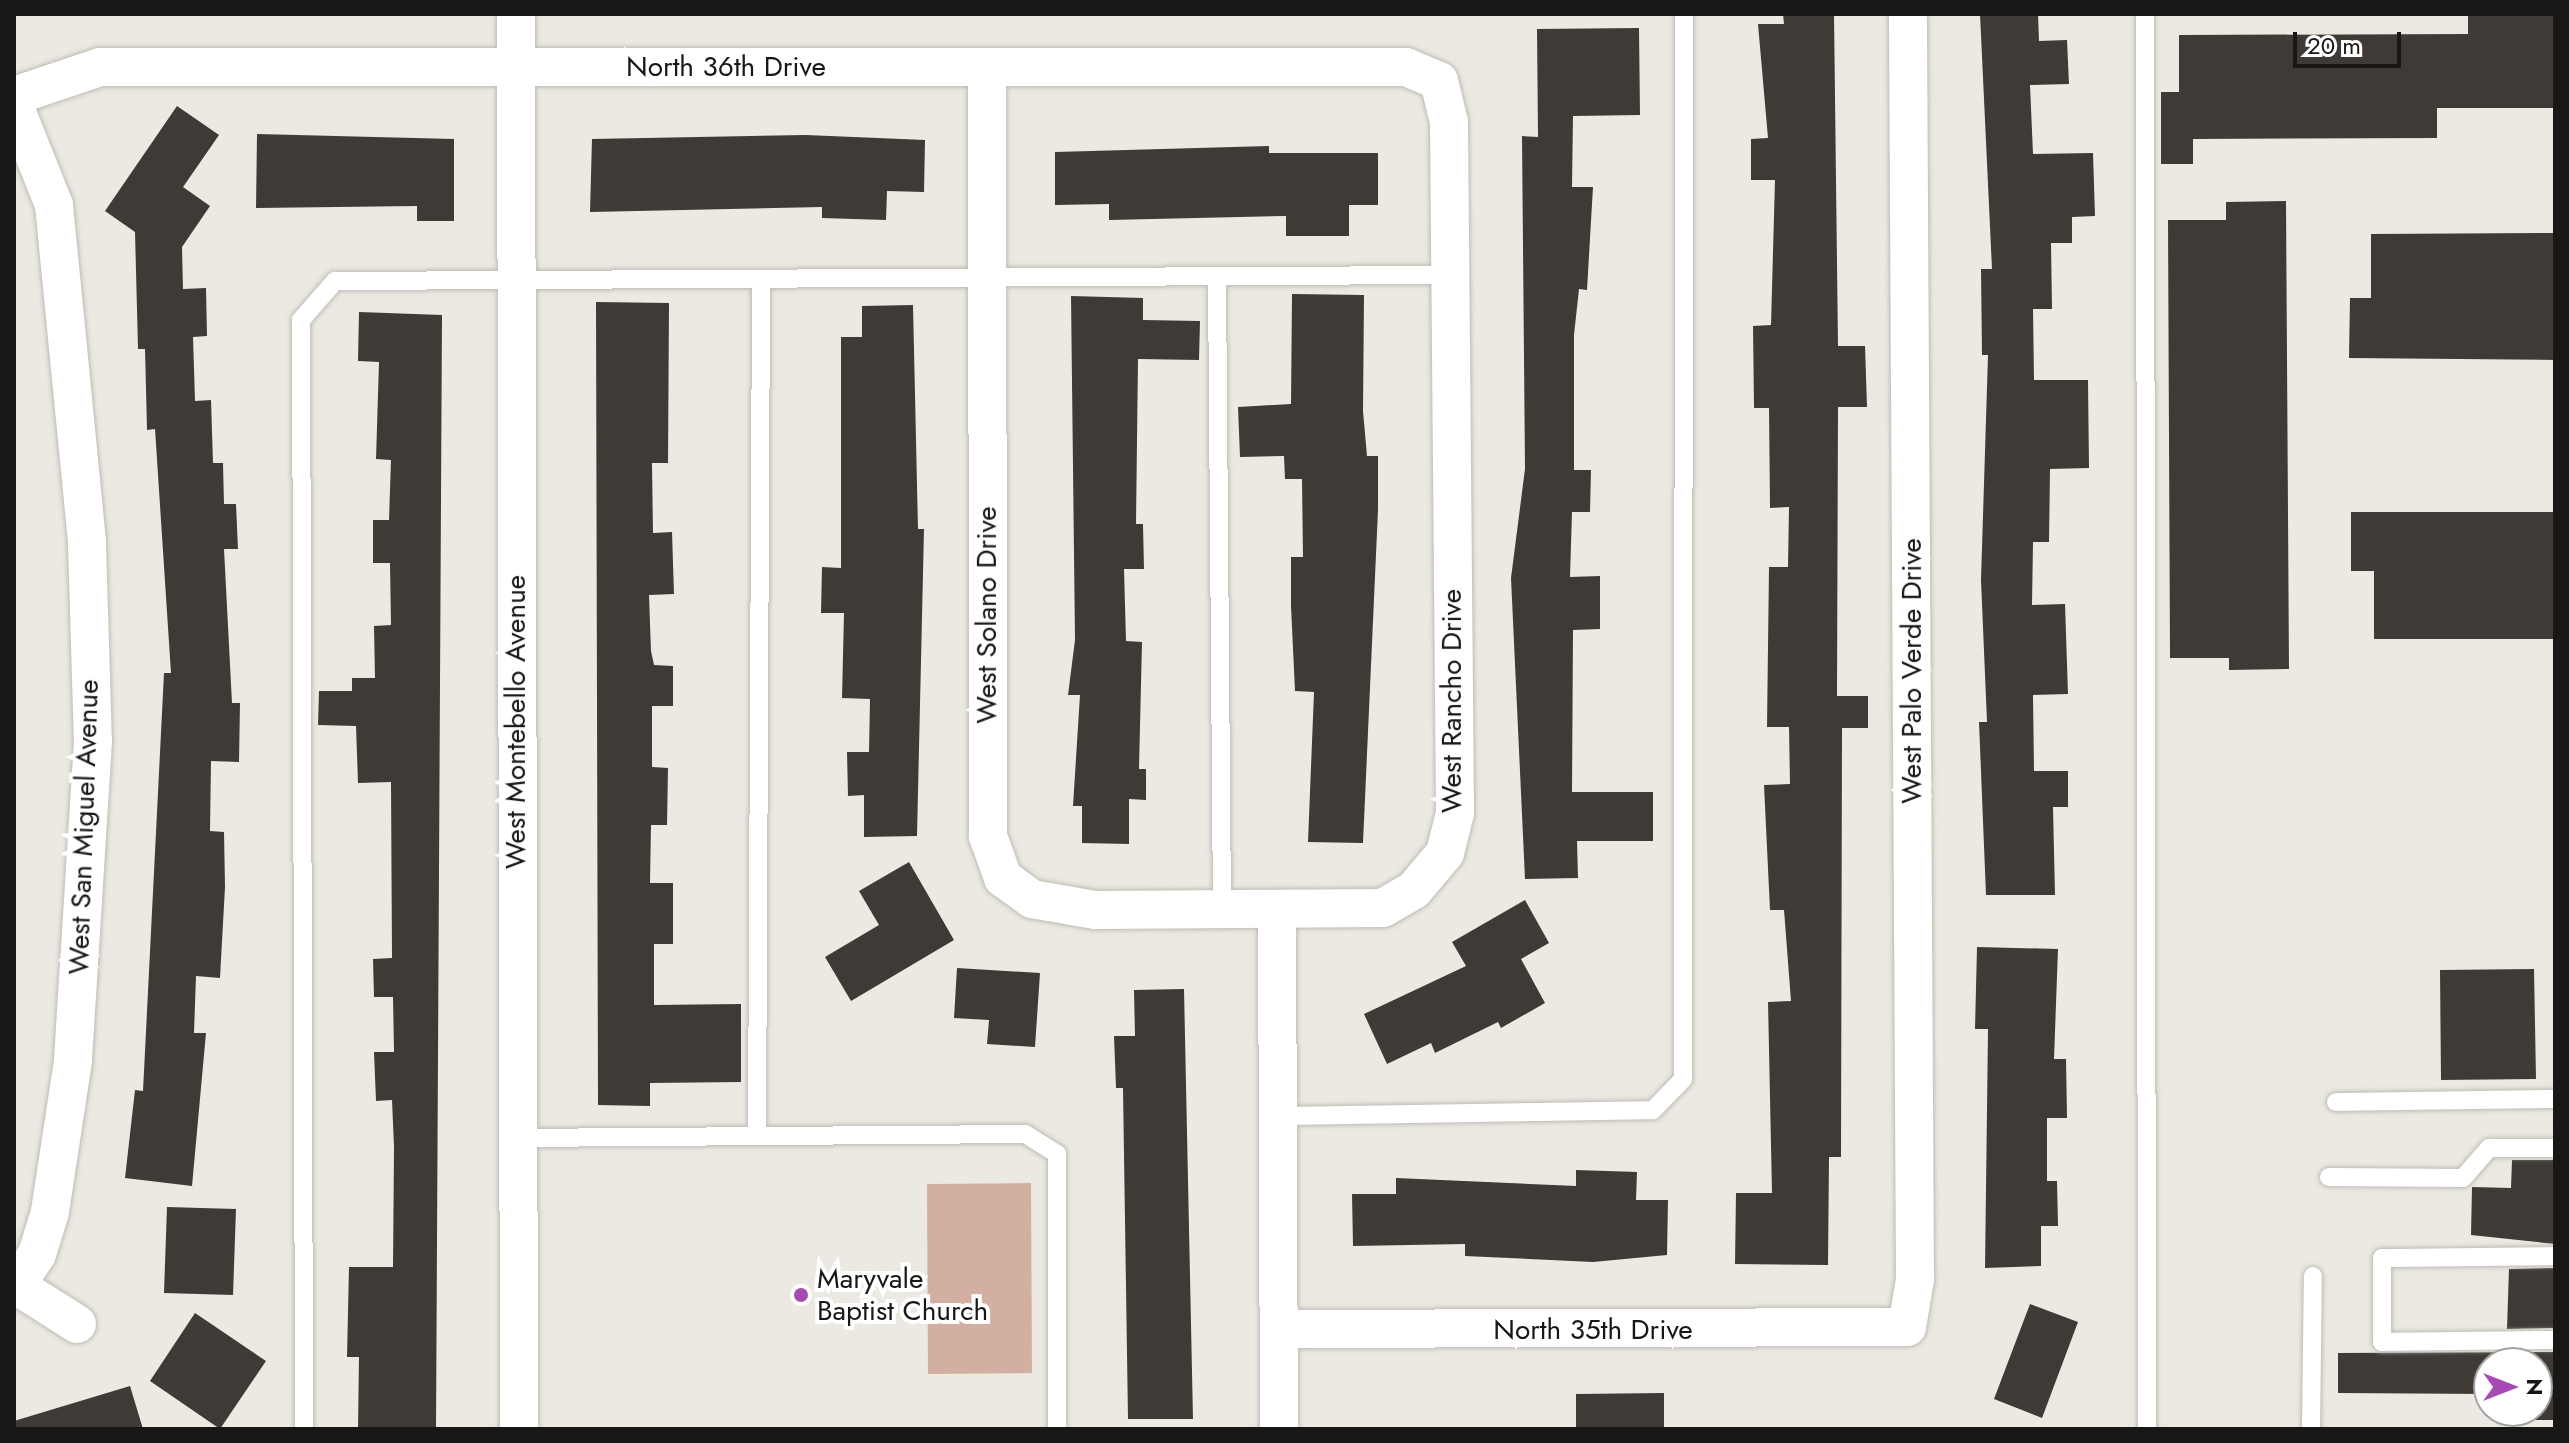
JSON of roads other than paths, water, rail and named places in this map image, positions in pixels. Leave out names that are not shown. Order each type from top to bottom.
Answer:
[{"type":"street","name":"West Montebello Avenue","points":[[516,14],[519,1429]]},
{"type":"street","name":"West Palo Verde Drive","points":[[1907,1327],[1915,1279],[1908,14]]},
{"type":"street","name":"North 36th Drive","points":[[14,96],[100,67],[1406,67],[1439,81]]},
{"type":"street","name":"West Solano Drive","points":[[987,68],[988,836],[1003,878],[1032,899],[1095,910],[1277,911]]},
{"type":"street","name":"West Rancho Drive","points":[[1277,911],[1383,908],[1414,890],[1445,853],[1455,813],[1449,122],[1439,81]]},
{"type":"street","name":"West San Miguel Avenue","points":[[14,105],[54,205],[87,543],[93,741],[73,1061],[50,1212],[16,1288],[77,1324]]},
{"type":"street","points":[[1277,911],[1279,1429]]},
{"type":"street","name":"North 35th Drive","points":[[1279,1329],[1907,1327]]},
{"type":"lane","points":[[1278,1116],[1653,1110],[1683,1079],[1684,14]]},
{"type":"lane","points":[[2145,14],[2147,1429]]},
{"type":"lane","points":[[304,1429],[301,320],[335,281],[987,281],[1448,275]]},
{"type":"lane","points":[[1217,277],[1222,909]]},
{"type":"lane","points":[[757,1136],[761,281]]},
{"type":"lane","points":[[2336,1102],[2555,1099]]},
{"type":"lane","points":[[516,1138],[1025,1134],[1057,1154],[1057,1429]]},
{"type":"lane","points":[[2329,1177],[2463,1178],[2489,1148],[2555,1148]]},
{"type":"lane","points":[[2555,1256],[2382,1258],[2382,1342],[2555,1340]]},
{"type":"lane","points":[[2311,1429],[2313,1276]]},
{"type":"place","name":"Maryvale Baptist Church","points":[[801,1295]]}]
